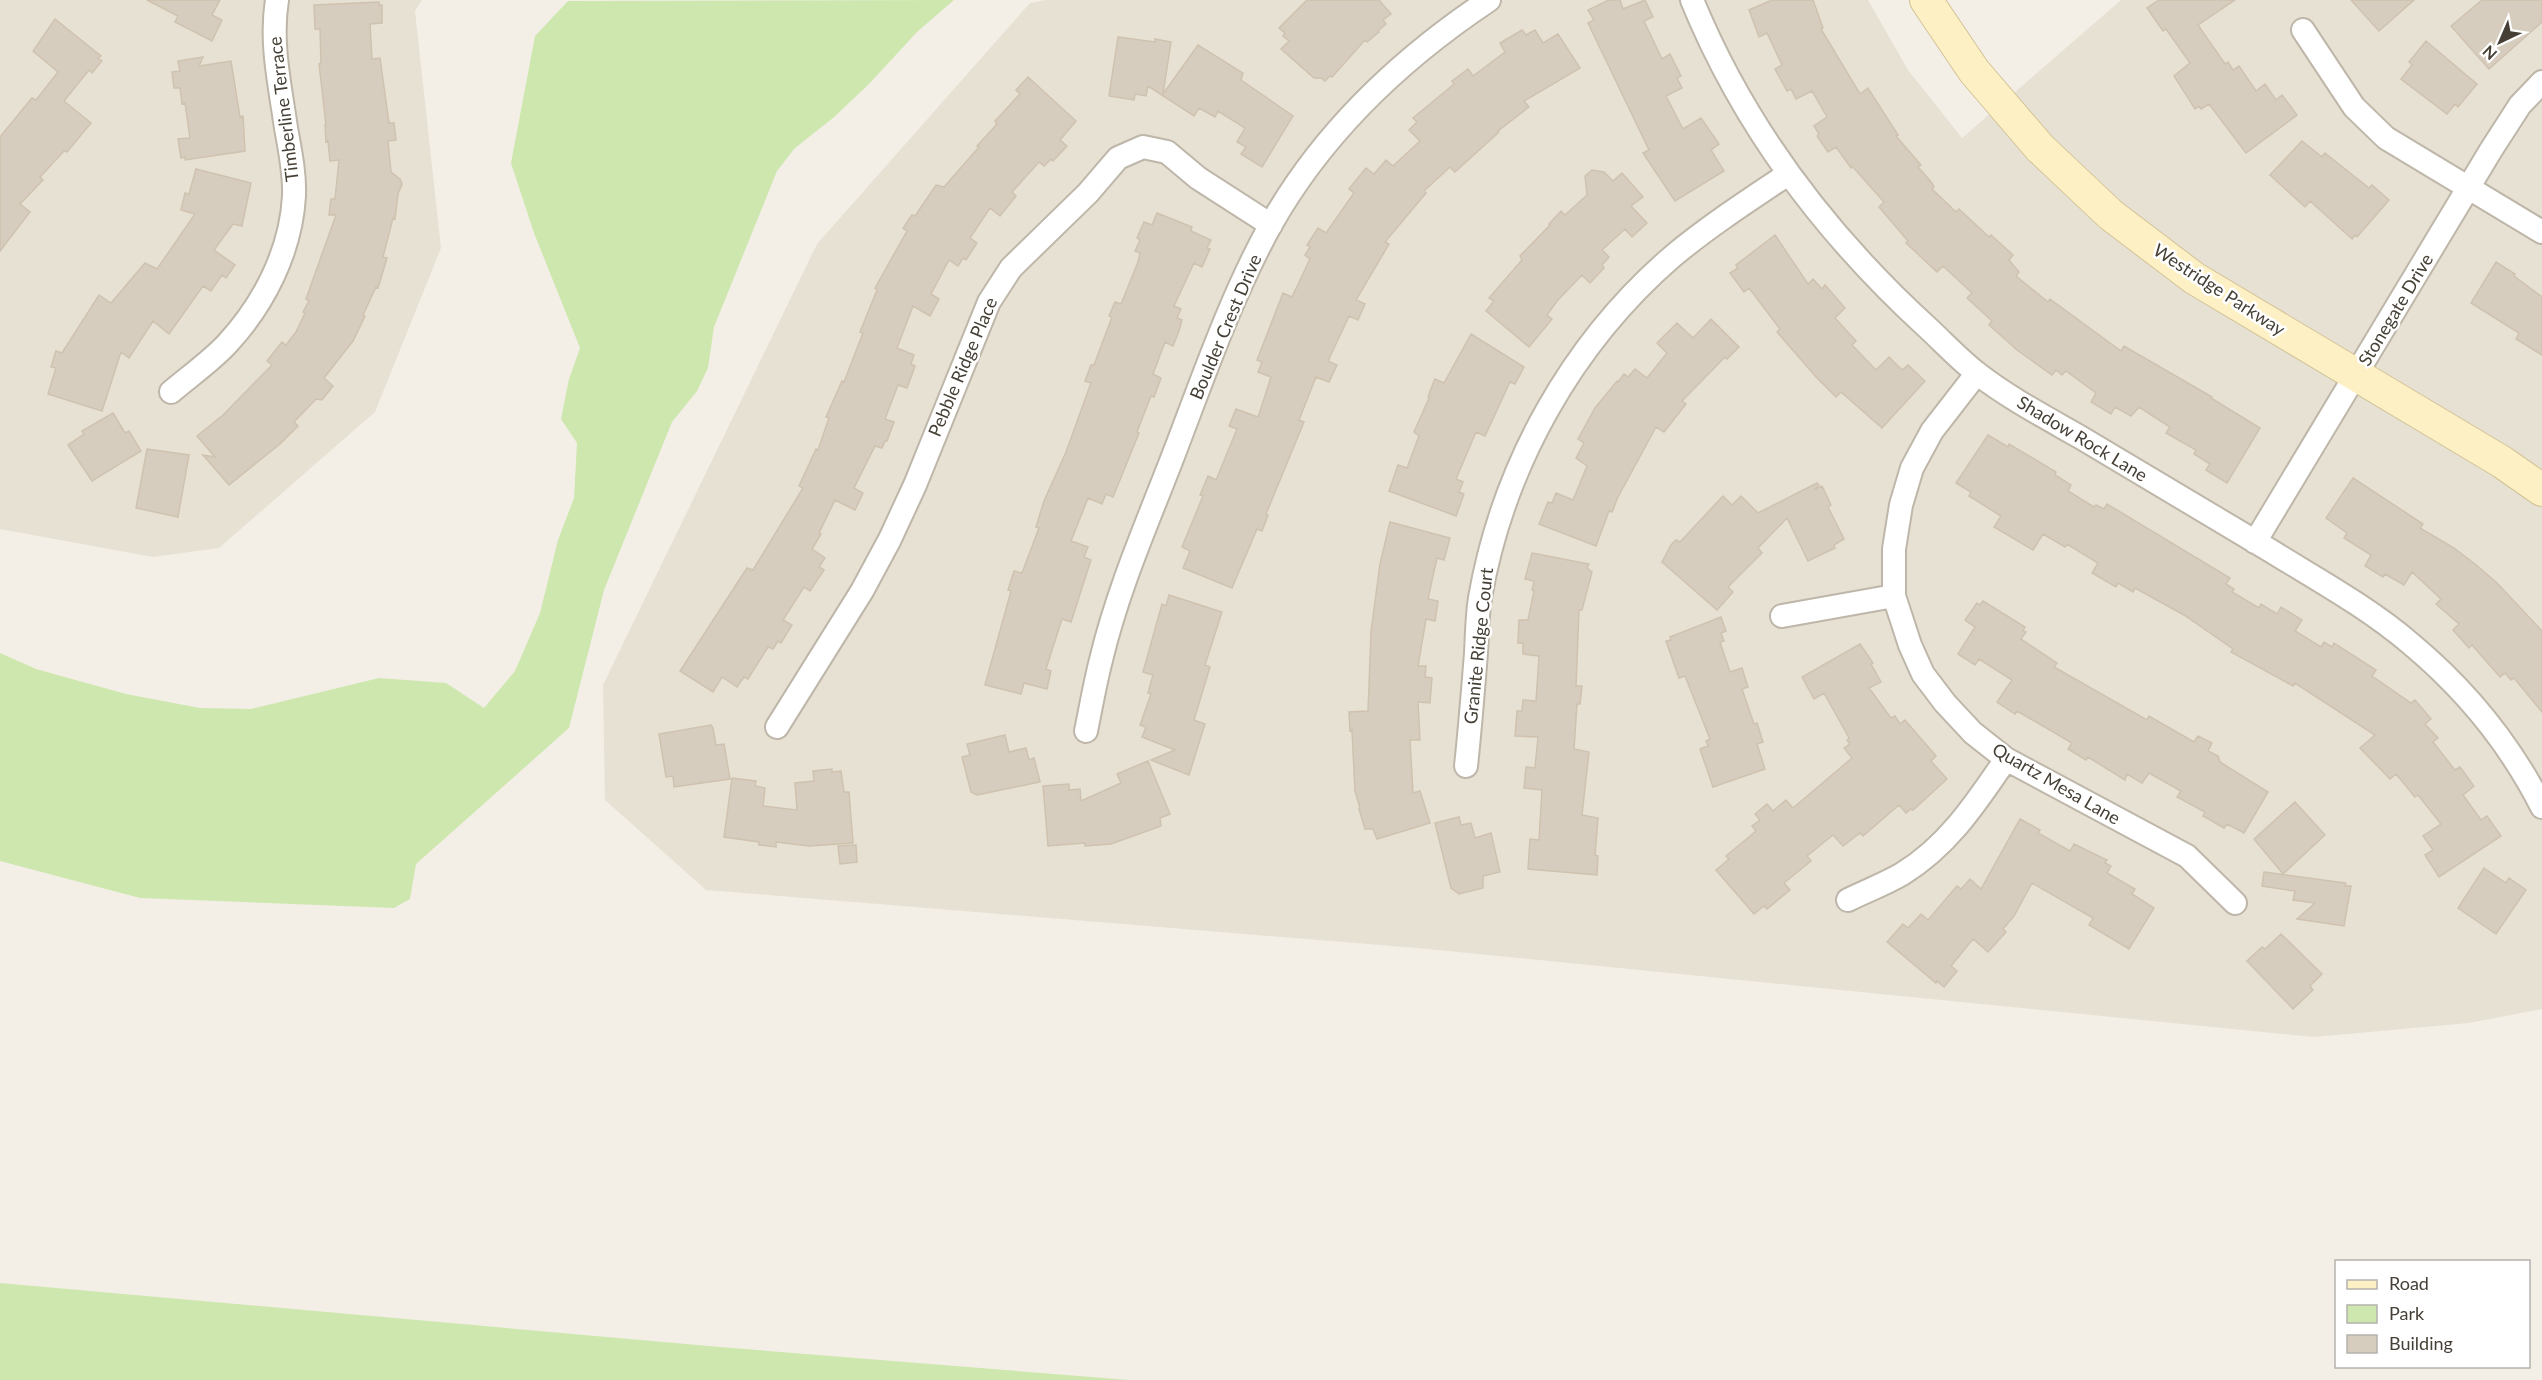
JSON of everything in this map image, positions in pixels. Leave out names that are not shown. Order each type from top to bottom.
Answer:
[{"type":"street","name":"Timberline Terrace","points":[[171,392],[226,345],[252,313],[274,276],[287,236],[294,196],[291,157],[275,54],[274,16],[277,0]]},
{"type":"street","name":"Boulder Crest Drive","points":[[1086,731],[1101,658],[1123,587],[1228,312],[1271,225],[1309,167],[1340,127],[1373,94],[1447,28],[1489,0]]},
{"type":"street","name":"Shadow Rock Lane","points":[[1692,0],[1746,109],[1788,174],[1832,230],[1877,280],[1977,373],[2036,412],[2350,600],[2410,643],[2456,685],[2494,730],[2525,773],[2542,807]]},
{"type":"street","name":"Westridge Parkway","points":[[1926,0],[1974,71],[2033,140],[2111,215],[2194,278],[2356,377],[2502,462],[2542,490]]},
{"type":"street","points":[[2303,30],[2354,107],[2386,138],[2542,232]]},
{"type":"street","name":"Stonegate Drive","points":[[2255,542],[2468,187],[2520,105],[2542,81]]},
{"type":"street","name":"Pebble Ridge Place","points":[[777,727],[862,591],[890,539],[915,485],[989,302],[1011,268],[1088,193],[1118,158],[1143,147],[1167,152],[1198,178],[1271,225]]},
{"type":"street","name":"Granite Ridge Court","points":[[1466,766],[1480,600],[1489,556],[1504,508],[1533,435],[1571,371],[1604,327],[1635,293],[1673,256],[1722,218],[1788,174]]},
{"type":"street","name":"Quartz Mesa Lane","points":[[1977,373],[1932,431],[1912,468],[1901,505],[1894,549],[1894,596],[1910,645],[1923,674],[1944,703],[1973,733],[2006,759],[2187,856],[2235,903]]},
{"type":"street","points":[[1782,616],[1894,596]]},
{"type":"street","points":[[1848,900],[1901,875],[1930,855],[1951,835],[1974,807],[2006,759]]},
{"type":"shaded area","points":[[0,0],[422,0],[415,11],[441,248],[375,412],[219,548],[153,557],[0,529]]},
{"type":"shaded area","points":[[1046,0],[1868,0],[1908,70],[1962,138],[2121,0],[2542,0],[2542,1009],[2469,1023],[2314,1037],[1417,948],[706,890],[605,800],[603,685],[817,244],[1030,3]]},
{"type":"green space","points":[[954,0],[917,32],[869,84],[833,118],[795,148],[777,171],[714,327],[708,368],[697,391],[672,422],[604,590],[569,728],[416,864],[410,899],[394,908],[140,898],[0,861],[0,653],[36,669],[126,694],[200,708],[251,709],[379,678],[446,683],[484,708],[515,671],[540,613],[558,540],[574,498],[577,443],[561,419],[569,379],[580,348],[534,233],[511,163],[535,36],[568,1]]},
{"type":"green space","points":[[0,1283],[720,1347],[1129,1380],[0,1380]]},
{"type":"building","points":[[147,0],[220,0],[212,15],[222,20],[212,41],[175,22],[178,16]]},
{"type":"building","points":[[1307,0],[1379,0],[1391,14],[1383,20],[1386,24],[1379,32],[1367,42],[1365,40],[1332,77],[1330,76],[1325,81],[1321,78],[1314,78],[1281,49],[1289,41],[1279,28]]},
{"type":"building","points":[[1609,0],[1620,0],[1623,9],[1645,0],[1653,17],[1644,21],[1662,59],[1670,54],[1681,76],[1677,78],[1682,88],[1666,96],[1683,129],[1701,118],[1719,144],[1711,150],[1724,171],[1675,201],[1643,153],[1649,150],[1588,23],[1594,20],[1588,10]]},
{"type":"building","points":[[1772,0],[1813,0],[1823,28],[1821,29],[1860,94],[1868,88],[1898,135],[1896,136],[1921,165],[1918,167],[1932,183],[1934,187],[1932,189],[1956,212],[1959,209],[1989,237],[1991,235],[2013,255],[2009,260],[2019,272],[2016,276],[2048,302],[2050,299],[2121,351],[2124,346],[2260,428],[2227,483],[2206,470],[2210,464],[2194,454],[2196,450],[2166,433],[2170,427],[2139,407],[2131,416],[2115,407],[2111,414],[2091,402],[2096,393],[2066,371],[2062,375],[2056,370],[2052,375],[2017,350],[1989,325],[1992,321],[1967,298],[1972,293],[1943,266],[1937,272],[1906,243],[1908,241],[1879,207],[1884,202],[1852,166],[1851,168],[1836,147],[1828,152],[1817,136],[1819,134],[1814,126],[1827,117],[1812,91],[1796,99],[1791,89],[1787,91],[1775,69],[1782,65],[1767,33],[1759,37],[1749,10]]},
{"type":"building","points":[[2159,0],[2235,0],[2198,25],[2225,64],[2228,62],[2233,70],[2239,66],[2256,91],[2265,84],[2276,100],[2282,95],[2297,115],[2246,153],[2209,104],[2201,109],[2199,106],[2195,109],[2174,76],[2190,63],[2166,29],[2163,31],[2147,8]]},
{"type":"building","points":[[2351,0],[2414,0],[2379,31]]},
{"type":"building","points":[[2482,0],[2542,0],[2542,22],[2489,69],[2451,26]]},
{"type":"building","points":[[379,2],[379,5],[382,5],[382,23],[370,24],[372,59],[380,58],[389,123],[394,123],[396,140],[388,141],[391,172],[400,179],[402,184],[398,194],[395,219],[393,218],[383,257],[387,258],[378,288],[376,287],[353,341],[324,378],[333,386],[322,400],[316,399],[294,422],[298,426],[280,444],[229,485],[203,455],[215,457],[197,436],[223,415],[272,365],[267,361],[282,342],[286,345],[296,332],[305,313],[303,312],[309,301],[306,299],[336,215],[329,215],[331,199],[335,199],[339,160],[330,161],[328,141],[326,142],[319,64],[321,63],[320,29],[315,29],[314,5]]},
{"type":"building","points":[[55,19],[101,56],[98,58],[102,61],[92,73],[89,70],[64,101],[91,123],[67,152],[64,151],[40,177],[43,180],[20,204],[30,212],[0,251],[0,137],[32,98],[36,100],[58,72],[33,51]]},
{"type":"building","points":[[1522,30],[1526,35],[1535,30],[1543,43],[1558,34],[1580,68],[1524,101],[1529,107],[1498,131],[1455,172],[1450,167],[1424,191],[1426,193],[1385,242],[1389,244],[1356,300],[1365,304],[1358,320],[1349,316],[1328,361],[1337,365],[1329,382],[1316,377],[1299,420],[1304,422],[1266,514],[1268,515],[1262,531],[1257,529],[1232,588],[1183,568],[1190,551],[1182,547],[1203,496],[1200,495],[1208,476],[1216,480],[1237,429],[1229,426],[1236,409],[1258,417],[1271,377],[1258,372],[1262,362],[1257,360],[1283,293],[1292,297],[1310,259],[1305,255],[1310,247],[1307,245],[1318,228],[1326,233],[1354,193],[1349,189],[1366,168],[1374,174],[1386,160],[1393,166],[1420,141],[1409,130],[1417,122],[1413,118],[1454,84],[1452,81],[1468,69],[1473,76],[1505,52],[1500,43]]},
{"type":"building","points":[[1118,37],[1171,42],[1163,94],[1198,45],[1243,73],[1241,80],[1293,116],[1262,167],[1241,154],[1246,147],[1237,142],[1245,128],[1218,111],[1215,117],[1199,108],[1194,116],[1148,86],[1146,96],[1135,94],[1134,100],[1109,96]]},
{"type":"building","points":[[2426,41],[2477,84],[2458,107],[2455,104],[2447,114],[2401,79],[2412,65],[2409,62]]},
{"type":"building","points":[[203,57],[199,66],[231,61],[240,117],[243,116],[245,151],[185,160],[185,157],[181,158],[178,139],[190,138],[185,103],[182,104],[180,88],[174,88],[172,72],[180,71],[178,61]]},
{"type":"building","points":[[1028,77],[1076,121],[1060,140],[1067,146],[1053,161],[1051,159],[1044,166],[1039,162],[1012,192],[1016,196],[1000,216],[990,208],[970,238],[977,243],[966,260],[963,258],[958,266],[949,260],[931,294],[939,299],[930,316],[913,306],[897,348],[914,355],[911,364],[915,366],[907,388],[898,385],[885,419],[894,422],[887,441],[882,448],[875,446],[854,488],[863,493],[855,510],[835,500],[819,533],[821,534],[812,549],[825,558],[819,567],[824,570],[810,591],[804,587],[783,620],[792,625],[781,643],[778,641],[773,649],[768,647],[748,679],[744,677],[737,687],[722,677],[713,692],[680,671],[747,568],[753,570],[803,488],[799,486],[816,449],[818,450],[829,418],[826,417],[842,381],[844,382],[863,333],[860,332],[877,290],[875,288],[907,231],[903,228],[912,215],[915,216],[936,185],[944,187],[979,147],[977,146],[997,124],[995,121],[1020,94],[1016,90]]},
{"type":"building","points":[[2302,141],[2322,157],[2325,153],[2369,188],[2372,185],[2389,200],[2357,237],[2355,235],[2352,239],[2310,201],[2305,207],[2270,175]]},
{"type":"building","points":[[196,169],[251,183],[242,226],[233,224],[214,250],[235,265],[226,278],[222,275],[211,291],[203,286],[169,334],[153,321],[129,358],[121,352],[102,411],[48,394],[56,368],[51,367],[56,351],[62,353],[99,295],[111,303],[145,263],[157,269],[195,214],[181,210],[185,193],[189,194]]},
{"type":"building","points":[[1592,170],[1604,172],[1613,181],[1622,173],[1643,197],[1631,206],[1647,223],[1632,237],[1625,229],[1602,250],[1609,257],[1602,265],[1604,268],[1590,283],[1582,275],[1557,301],[1547,315],[1552,319],[1529,347],[1486,311],[1494,301],[1489,298],[1522,260],[1520,256],[1561,211],[1565,215],[1587,195],[1585,176]]},
{"type":"building","points":[[1157,213],[1192,227],[1191,231],[1211,240],[1207,248],[1210,249],[1202,267],[1194,263],[1174,306],[1181,309],[1177,318],[1182,320],[1179,331],[1173,346],[1165,342],[1153,374],[1161,378],[1154,397],[1151,396],[1113,497],[1106,494],[1102,504],[1088,498],[1071,541],[1088,547],[1084,557],[1091,560],[1071,622],[1062,619],[1046,669],[1051,671],[1047,689],[1024,683],[1021,694],[985,685],[1011,591],[1008,590],[1014,571],[1022,573],[1039,528],[1036,527],[1044,501],[1066,452],[1091,383],[1085,381],[1091,365],[1094,365],[1112,317],[1109,316],[1115,302],[1121,304],[1138,262],[1140,253],[1135,251],[1140,240],[1137,238],[1144,222],[1152,225]]},
{"type":"building","points":[[1775,235],[1808,284],[1813,279],[1822,289],[1825,285],[1845,308],[1835,318],[1856,341],[1852,345],[1876,370],[1889,357],[1902,370],[1908,365],[1925,381],[1882,428],[1841,392],[1836,397],[1816,377],[1777,332],[1780,329],[1749,288],[1744,292],[1730,273],[1738,268],[1736,265]]},
{"type":"building","points":[[2496,262],[2515,274],[2514,276],[2542,297],[2542,355],[2516,339],[2519,333],[2471,303]]},
{"type":"building","points":[[1711,319],[1739,347],[1727,359],[1725,357],[1682,401],[1686,404],[1664,432],[1656,427],[1612,512],[1609,511],[1596,546],[1539,524],[1548,502],[1552,503],[1556,493],[1573,500],[1587,466],[1576,458],[1584,443],[1578,439],[1595,408],[1617,381],[1624,374],[1628,377],[1635,369],[1647,378],[1667,353],[1657,343],[1677,323],[1693,338]]},
{"type":"building","points":[[1471,334],[1524,367],[1515,384],[1510,382],[1485,436],[1476,432],[1456,479],[1463,482],[1459,492],[1464,494],[1456,516],[1389,491],[1398,465],[1407,468],[1419,436],[1414,432],[1435,379],[1444,383]]},
{"type":"building","points":[[113,413],[125,433],[129,431],[141,451],[92,481],[68,445],[84,434],[82,431]]},
{"type":"building","points":[[1988,435],[2008,447],[2009,444],[2056,472],[2055,475],[2071,485],[2068,491],[2094,507],[2096,505],[2104,509],[2107,504],[2230,578],[2226,584],[2234,589],[2232,592],[2259,608],[2261,604],[2277,614],[2281,607],[2302,620],[2295,631],[2321,647],[2324,642],[2332,647],[2334,643],[2376,670],[2372,676],[2411,703],[2415,700],[2431,719],[2425,724],[2438,738],[2433,742],[2455,770],[2460,767],[2474,786],[2463,795],[2481,820],[2487,816],[2501,836],[2439,877],[2425,855],[2433,850],[2423,836],[2441,824],[2418,795],[2415,797],[2396,774],[2390,779],[2360,748],[2375,735],[2295,683],[2293,686],[2231,652],[2233,649],[2184,615],[2135,588],[2133,592],[2118,583],[2116,587],[2092,573],[2098,563],[2067,544],[2065,547],[2043,534],[2033,550],[1994,527],[2001,516],[1969,496],[1971,492],[1956,483]]},
{"type":"building","points":[[147,449],[189,455],[178,517],[136,508]]},
{"type":"building","points":[[2353,478],[2423,524],[2420,528],[2454,548],[2475,564],[2497,583],[2542,631],[2542,712],[2514,678],[2511,680],[2505,673],[2500,677],[2472,645],[2469,648],[2453,630],[2459,624],[2436,604],[2441,599],[2412,572],[2404,585],[2385,574],[2383,577],[2365,566],[2371,555],[2344,538],[2347,533],[2326,518]]},
{"type":"building","points":[[1817,483],[1819,485],[1814,490],[1822,486],[1831,505],[1828,507],[1844,539],[1834,545],[1835,548],[1808,561],[1787,518],[1758,548],[1762,553],[1728,587],[1733,592],[1717,610],[1662,562],[1671,545],[1676,540],[1680,542],[1723,496],[1732,505],[1741,496],[1758,513]]},
{"type":"building","points":[[1390,522],[1450,538],[1444,560],[1437,558],[1428,599],[1438,601],[1435,621],[1426,619],[1418,666],[1426,666],[1425,677],[1432,678],[1430,703],[1418,702],[1420,740],[1410,740],[1413,793],[1420,791],[1430,823],[1377,839],[1373,829],[1365,829],[1355,791],[1349,712],[1368,711],[1371,632],[1380,564]]},
{"type":"building","points":[[1532,553],[1589,564],[1587,568],[1592,572],[1582,610],[1579,610],[1576,686],[1582,686],[1580,704],[1577,704],[1574,749],[1589,752],[1582,815],[1598,818],[1595,855],[1598,856],[1597,875],[1528,869],[1530,839],[1539,840],[1542,790],[1524,788],[1526,767],[1535,768],[1538,737],[1515,736],[1517,711],[1522,711],[1523,700],[1536,701],[1539,656],[1523,654],[1523,643],[1518,643],[1519,620],[1528,620],[1534,591],[1532,590],[1534,581],[1525,579]]},
{"type":"building","points":[[1169,595],[1222,612],[1205,665],[1210,667],[1194,720],[1205,724],[1189,775],[1151,760],[1175,750],[1142,737],[1146,727],[1140,725],[1151,694],[1148,693],[1153,675],[1143,672],[1162,604],[1166,606]]},
{"type":"building","points":[[1983,601],[2025,627],[2023,631],[2026,632],[2021,639],[2057,663],[2054,667],[2147,720],[2149,716],[2194,742],[2198,736],[2212,743],[2208,751],[2218,756],[2220,762],[2268,792],[2244,833],[2227,824],[2224,828],[2203,816],[2205,812],[2177,797],[2181,791],[2149,773],[2142,783],[2127,774],[2125,780],[2088,757],[2086,760],[2068,749],[2072,743],[2017,711],[2015,714],[1997,702],[2012,680],[1979,659],[1975,665],[1958,654],[1975,627],[1965,620],[1977,603],[1980,605]]},
{"type":"building","points":[[1721,617],[1726,631],[1721,633],[1724,641],[1720,642],[1730,672],[1742,668],[1748,687],[1742,689],[1763,742],[1757,744],[1765,769],[1713,787],[1700,749],[1708,746],[1706,741],[1710,739],[1685,676],[1679,678],[1666,641],[1671,640],[1670,637]]},
{"type":"building","points":[[1860,644],[1873,663],[1871,664],[1881,682],[1869,688],[1891,718],[1895,716],[1900,724],[1905,720],[1936,756],[1931,761],[1947,779],[1913,810],[1906,813],[1899,805],[1863,836],[1860,833],[1843,846],[1833,835],[1807,856],[1811,861],[1784,883],[1790,890],[1767,909],[1764,906],[1754,914],[1716,870],[1729,859],[1726,856],[1756,831],[1752,826],[1760,820],[1755,814],[1767,804],[1773,811],[1786,800],[1793,808],[1852,758],[1844,748],[1850,744],[1847,740],[1849,738],[1824,693],[1814,699],[1802,677]]},
{"type":"building","points":[[711,725],[716,745],[724,744],[730,779],[674,787],[673,776],[666,777],[659,734]]},
{"type":"building","points":[[1005,735],[1009,752],[1026,748],[1029,760],[1034,758],[1040,782],[977,795],[971,792],[962,757],[970,755],[967,744]]},
{"type":"building","points":[[1148,761],[1170,814],[1160,818],[1161,826],[1111,844],[1085,846],[1085,843],[1048,846],[1043,786],[1069,784],[1069,790],[1080,789],[1081,801],[1121,783],[1117,774]]},
{"type":"building","points":[[832,769],[832,772],[841,771],[844,792],[849,792],[853,843],[809,846],[776,842],[776,847],[724,837],[732,778],[756,781],[755,786],[765,788],[763,806],[797,810],[795,783],[814,781],[813,771]]},
{"type":"building","points":[[2295,802],[2325,835],[2283,874],[2254,839]]},
{"type":"building","points":[[1459,817],[1461,825],[1471,823],[1475,838],[1491,833],[1500,872],[1483,876],[1483,888],[1459,894],[1451,888],[1435,823]]},
{"type":"building","points":[[2020,819],[2040,830],[2038,833],[2070,851],[2074,844],[2107,860],[2105,863],[2111,866],[2107,873],[2135,889],[2132,894],[2154,908],[2129,949],[2089,925],[2093,918],[2032,883],[2014,916],[2003,929],[2006,932],[1988,952],[1973,939],[1951,966],[1957,971],[1944,987],[1937,981],[1936,983],[1887,942],[1903,924],[1908,928],[1921,914],[1928,920],[1957,886],[1961,889],[1970,879],[1981,889]]},
{"type":"building","points":[[856,845],[857,862],[840,864],[838,846]]},
{"type":"building","points":[[2484,868],[2506,883],[2509,878],[2526,890],[2496,934],[2458,908]]},
{"type":"building","points":[[2264,872],[2346,883],[2345,886],[2351,886],[2344,926],[2297,919],[2315,903],[2293,900],[2295,891],[2262,886]]},
{"type":"building","points":[[2281,934],[2322,974],[2310,986],[2313,990],[2293,1009],[2247,961]]}]
